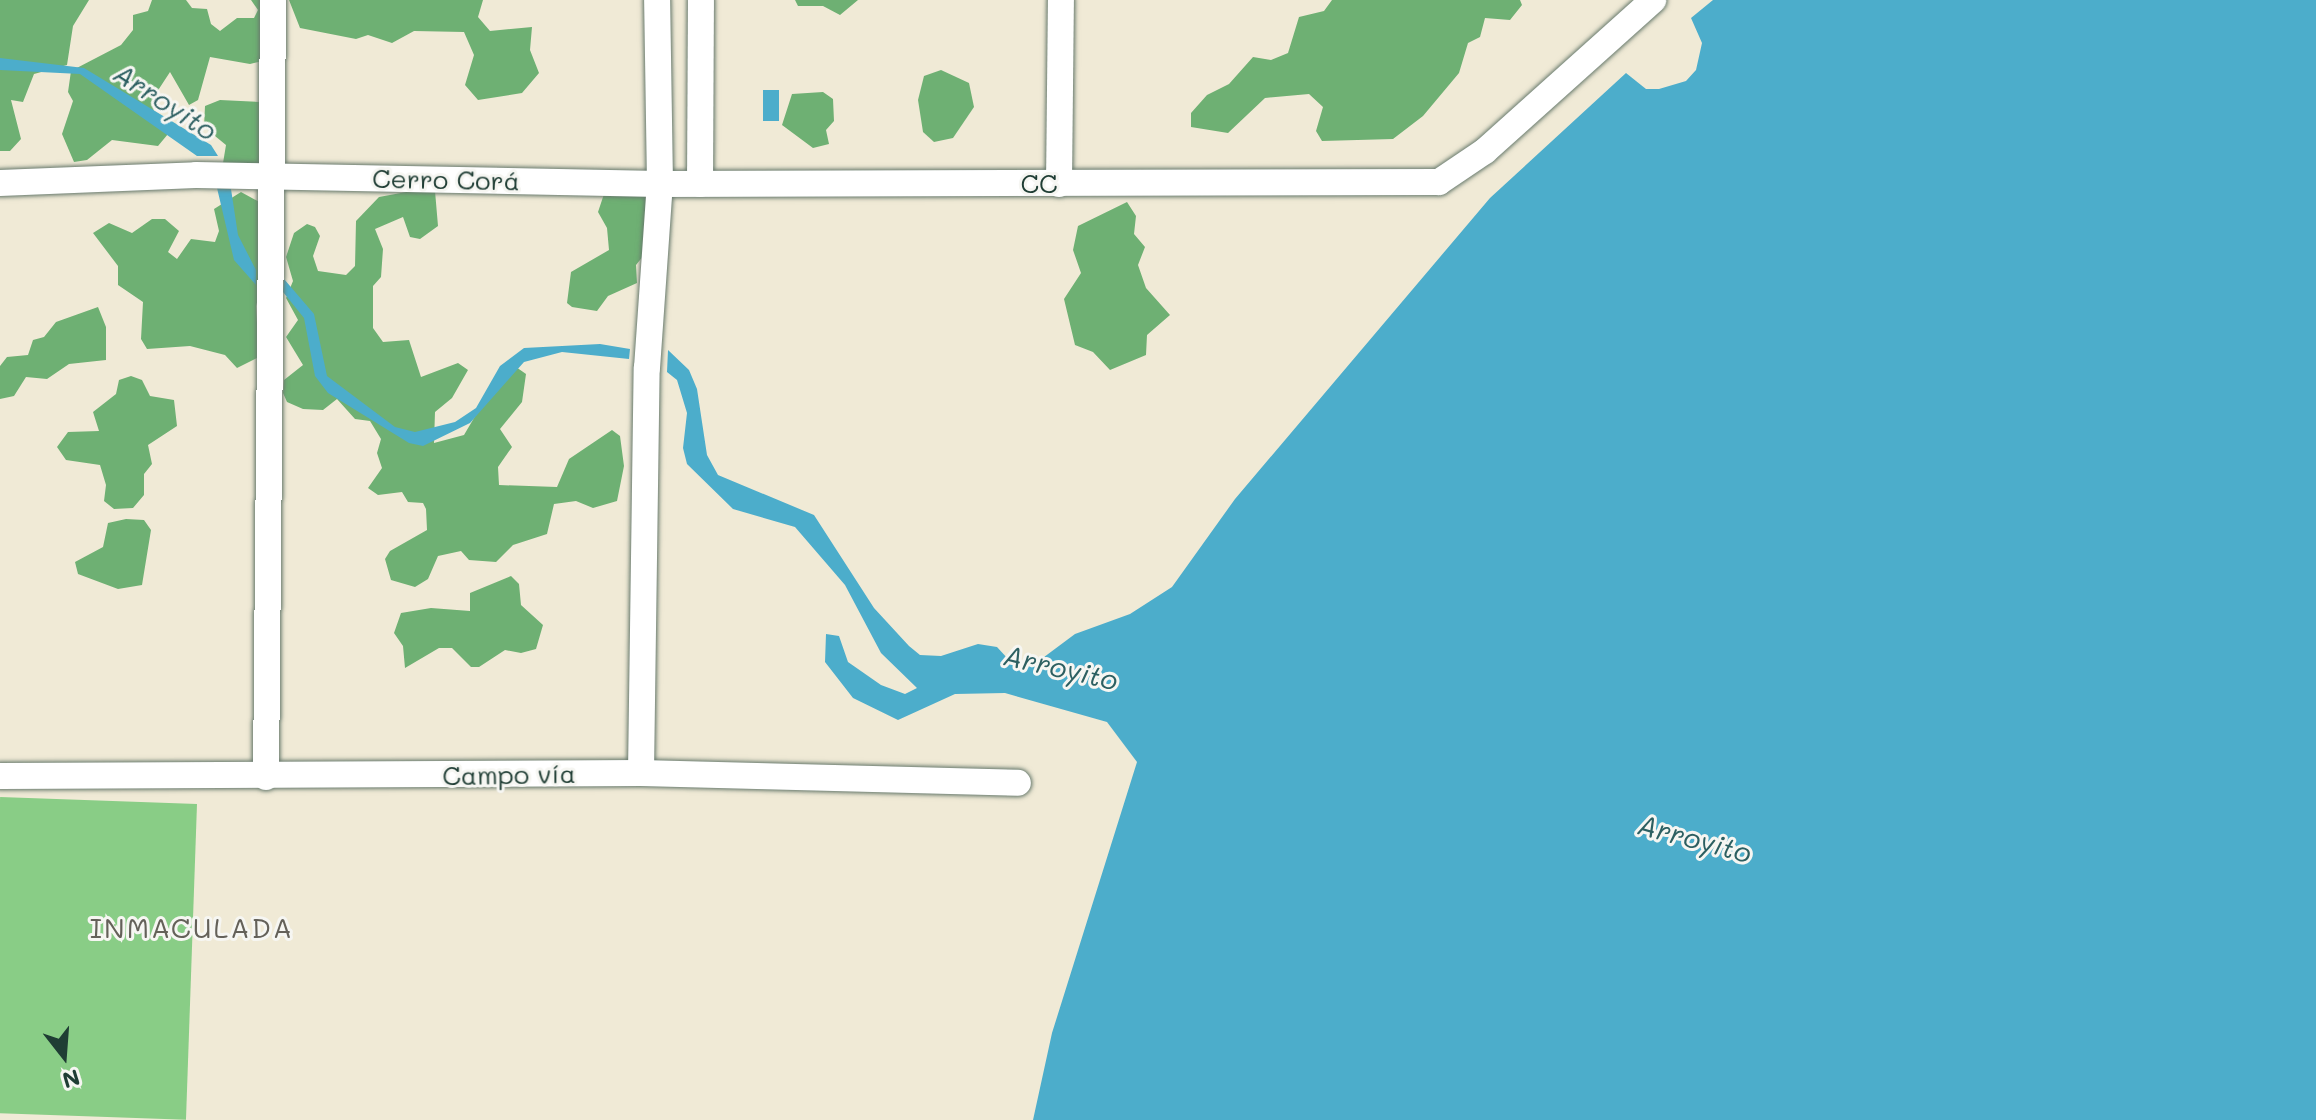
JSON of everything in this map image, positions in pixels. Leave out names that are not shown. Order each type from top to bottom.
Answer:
[{"type":"street","points":[[266,777],[273,0]]},
{"type":"street","points":[[641,773],[647,368],[660,184],[657,0]]},
{"type":"street","points":[[700,184],[701,0]]},
{"type":"street","points":[[1059,184],[1061,0]]},
{"type":"street","name":"CC","points":[[660,184],[1439,182],[1485,151],[1641,5]]},
{"type":"street","name":"Cerro Corá","points":[[0,183],[196,175],[660,184]]},
{"type":"street","name":"Campo vía","points":[[0,776],[641,773],[1018,783]]},
{"type":"green space","points":[[0,0],[89,0],[73,26],[67,65],[34,74],[23,102],[11,100],[21,139],[10,151],[0,151]]},
{"type":"green space","points":[[152,0],[186,0],[192,8],[207,9],[211,24],[220,31],[237,18],[254,18],[258,10],[251,0],[263,0],[263,61],[250,64],[210,57],[198,100],[189,105],[170,72],[153,98],[154,117],[168,134],[158,146],[112,140],[87,160],[74,162],[62,134],[73,101],[68,92],[71,71],[121,45],[133,30],[133,15],[148,11]]},
{"type":"green space","points":[[289,0],[483,0],[478,17],[490,31],[532,27],[530,50],[539,73],[522,93],[478,100],[465,85],[474,55],[464,32],[414,31],[392,43],[368,35],[356,39],[300,28]]},
{"type":"green space","points":[[795,0],[858,0],[840,15],[823,6],[798,6]]},
{"type":"green space","points":[[1332,0],[1520,0],[1522,5],[1510,20],[1485,18],[1480,37],[1468,43],[1459,73],[1423,116],[1393,139],[1322,141],[1316,131],[1323,107],[1309,94],[1265,98],[1228,133],[1191,127],[1191,113],[1207,95],[1229,84],[1253,57],[1271,60],[1288,53],[1299,17],[1324,11]]},
{"type":"green space","points":[[941,70],[969,83],[974,107],[953,138],[934,142],[923,132],[918,100],[924,76]]},
{"type":"green space","points":[[823,92],[833,99],[834,121],[826,130],[829,144],[813,148],[782,125],[792,94]]},
{"type":"green space","points":[[220,100],[260,102],[264,164],[223,163],[226,145],[204,127],[205,106]]},
{"type":"green space","points":[[640,189],[654,208],[652,245],[636,265],[637,283],[608,296],[597,311],[572,307],[567,303],[571,272],[609,250],[607,228],[598,212],[604,194]]},
{"type":"green space","points":[[417,190],[435,191],[438,226],[420,239],[410,237],[403,217],[375,229],[383,249],[381,277],[373,286],[373,328],[383,342],[409,340],[421,377],[458,363],[468,370],[452,398],[435,412],[434,443],[464,435],[494,384],[516,367],[526,374],[522,402],[500,429],[512,447],[498,467],[499,485],[557,487],[569,459],[612,430],[620,436],[624,466],[617,501],[593,508],[576,501],[554,504],[547,534],[513,545],[496,562],[469,560],[461,551],[438,556],[428,579],[415,587],[391,580],[385,559],[390,551],[427,530],[426,509],[423,503],[408,502],[402,492],[378,495],[368,488],[382,468],[377,453],[381,439],[370,421],[355,419],[337,399],[323,410],[303,409],[287,402],[283,393],[284,380],[303,365],[286,337],[298,320],[286,298],[293,281],[286,257],[294,233],[307,224],[315,227],[320,236],[313,256],[318,271],[346,275],[355,266],[356,221],[379,197]]},
{"type":"green space","points":[[241,192],[263,204],[261,288],[256,306],[259,357],[237,368],[225,355],[190,346],[147,349],[141,339],[143,302],[118,285],[118,266],[93,233],[109,223],[132,233],[152,219],[165,219],[179,231],[168,252],[177,259],[191,239],[215,242],[219,231],[214,209]]},
{"type":"green space","points":[[1127,202],[1136,216],[1134,234],[1145,247],[1138,265],[1146,288],[1170,315],[1147,335],[1146,355],[1110,370],[1093,352],[1075,345],[1064,299],[1081,273],[1073,250],[1078,226]]},
{"type":"green space","points":[[98,307],[106,327],[106,360],[69,364],[47,379],[26,377],[14,396],[0,399],[0,366],[7,357],[28,355],[33,340],[44,337],[56,322]]},
{"type":"green space","points":[[131,376],[142,380],[150,396],[174,400],[177,426],[148,445],[152,464],[144,474],[144,495],[133,508],[114,509],[104,501],[106,485],[100,465],[66,460],[57,447],[68,432],[99,431],[93,412],[116,394],[119,380]]},
{"type":"green space","points":[[126,519],[144,520],[151,530],[142,585],[118,589],[78,574],[75,562],[103,547],[108,523]]},
{"type":"green space","points":[[511,576],[519,584],[521,605],[543,625],[536,649],[521,653],[505,650],[479,667],[471,667],[452,648],[439,648],[405,668],[403,646],[394,633],[401,613],[431,608],[470,611],[470,593]]},
{"type":"green space","points":[[0,797],[197,804],[186,1120],[0,1113]]},
{"type":"water","name":"Arroyito","points":[[1713,0],[2316,0],[2316,1120],[1033,1120],[1052,1033],[1137,762],[1107,722],[1005,693],[955,694],[898,720],[853,698],[825,662],[826,634],[839,636],[848,662],[881,685],[905,694],[917,688],[881,653],[845,585],[795,527],[733,509],[687,464],[683,448],[687,413],[677,380],[667,372],[668,350],[689,370],[697,389],[707,455],[718,475],[814,515],[874,608],[909,646],[920,655],[941,656],[978,644],[997,647],[1009,660],[1032,666],[1075,634],[1130,614],[1172,587],[1235,499],[1490,198],[1626,73],[1646,89],[1659,89],[1686,81],[1696,70],[1702,43],[1691,18]]},
{"type":"water","points":[[0,58],[84,68],[211,145],[218,156],[197,156],[80,74],[0,70]]},
{"type":"water","points":[[763,90],[779,90],[779,121],[763,121]]},
{"type":"water","points":[[217,188],[231,189],[238,235],[256,270],[256,285],[234,260]]},
{"type":"water","points":[[284,279],[314,314],[327,376],[395,427],[415,432],[455,422],[476,408],[500,366],[524,348],[600,344],[630,349],[629,359],[562,352],[524,362],[470,423],[423,446],[409,443],[328,393],[315,376],[304,318],[283,292]]},
{"type":"district","name":"INMACULADA","points":[[192,927]]}]
